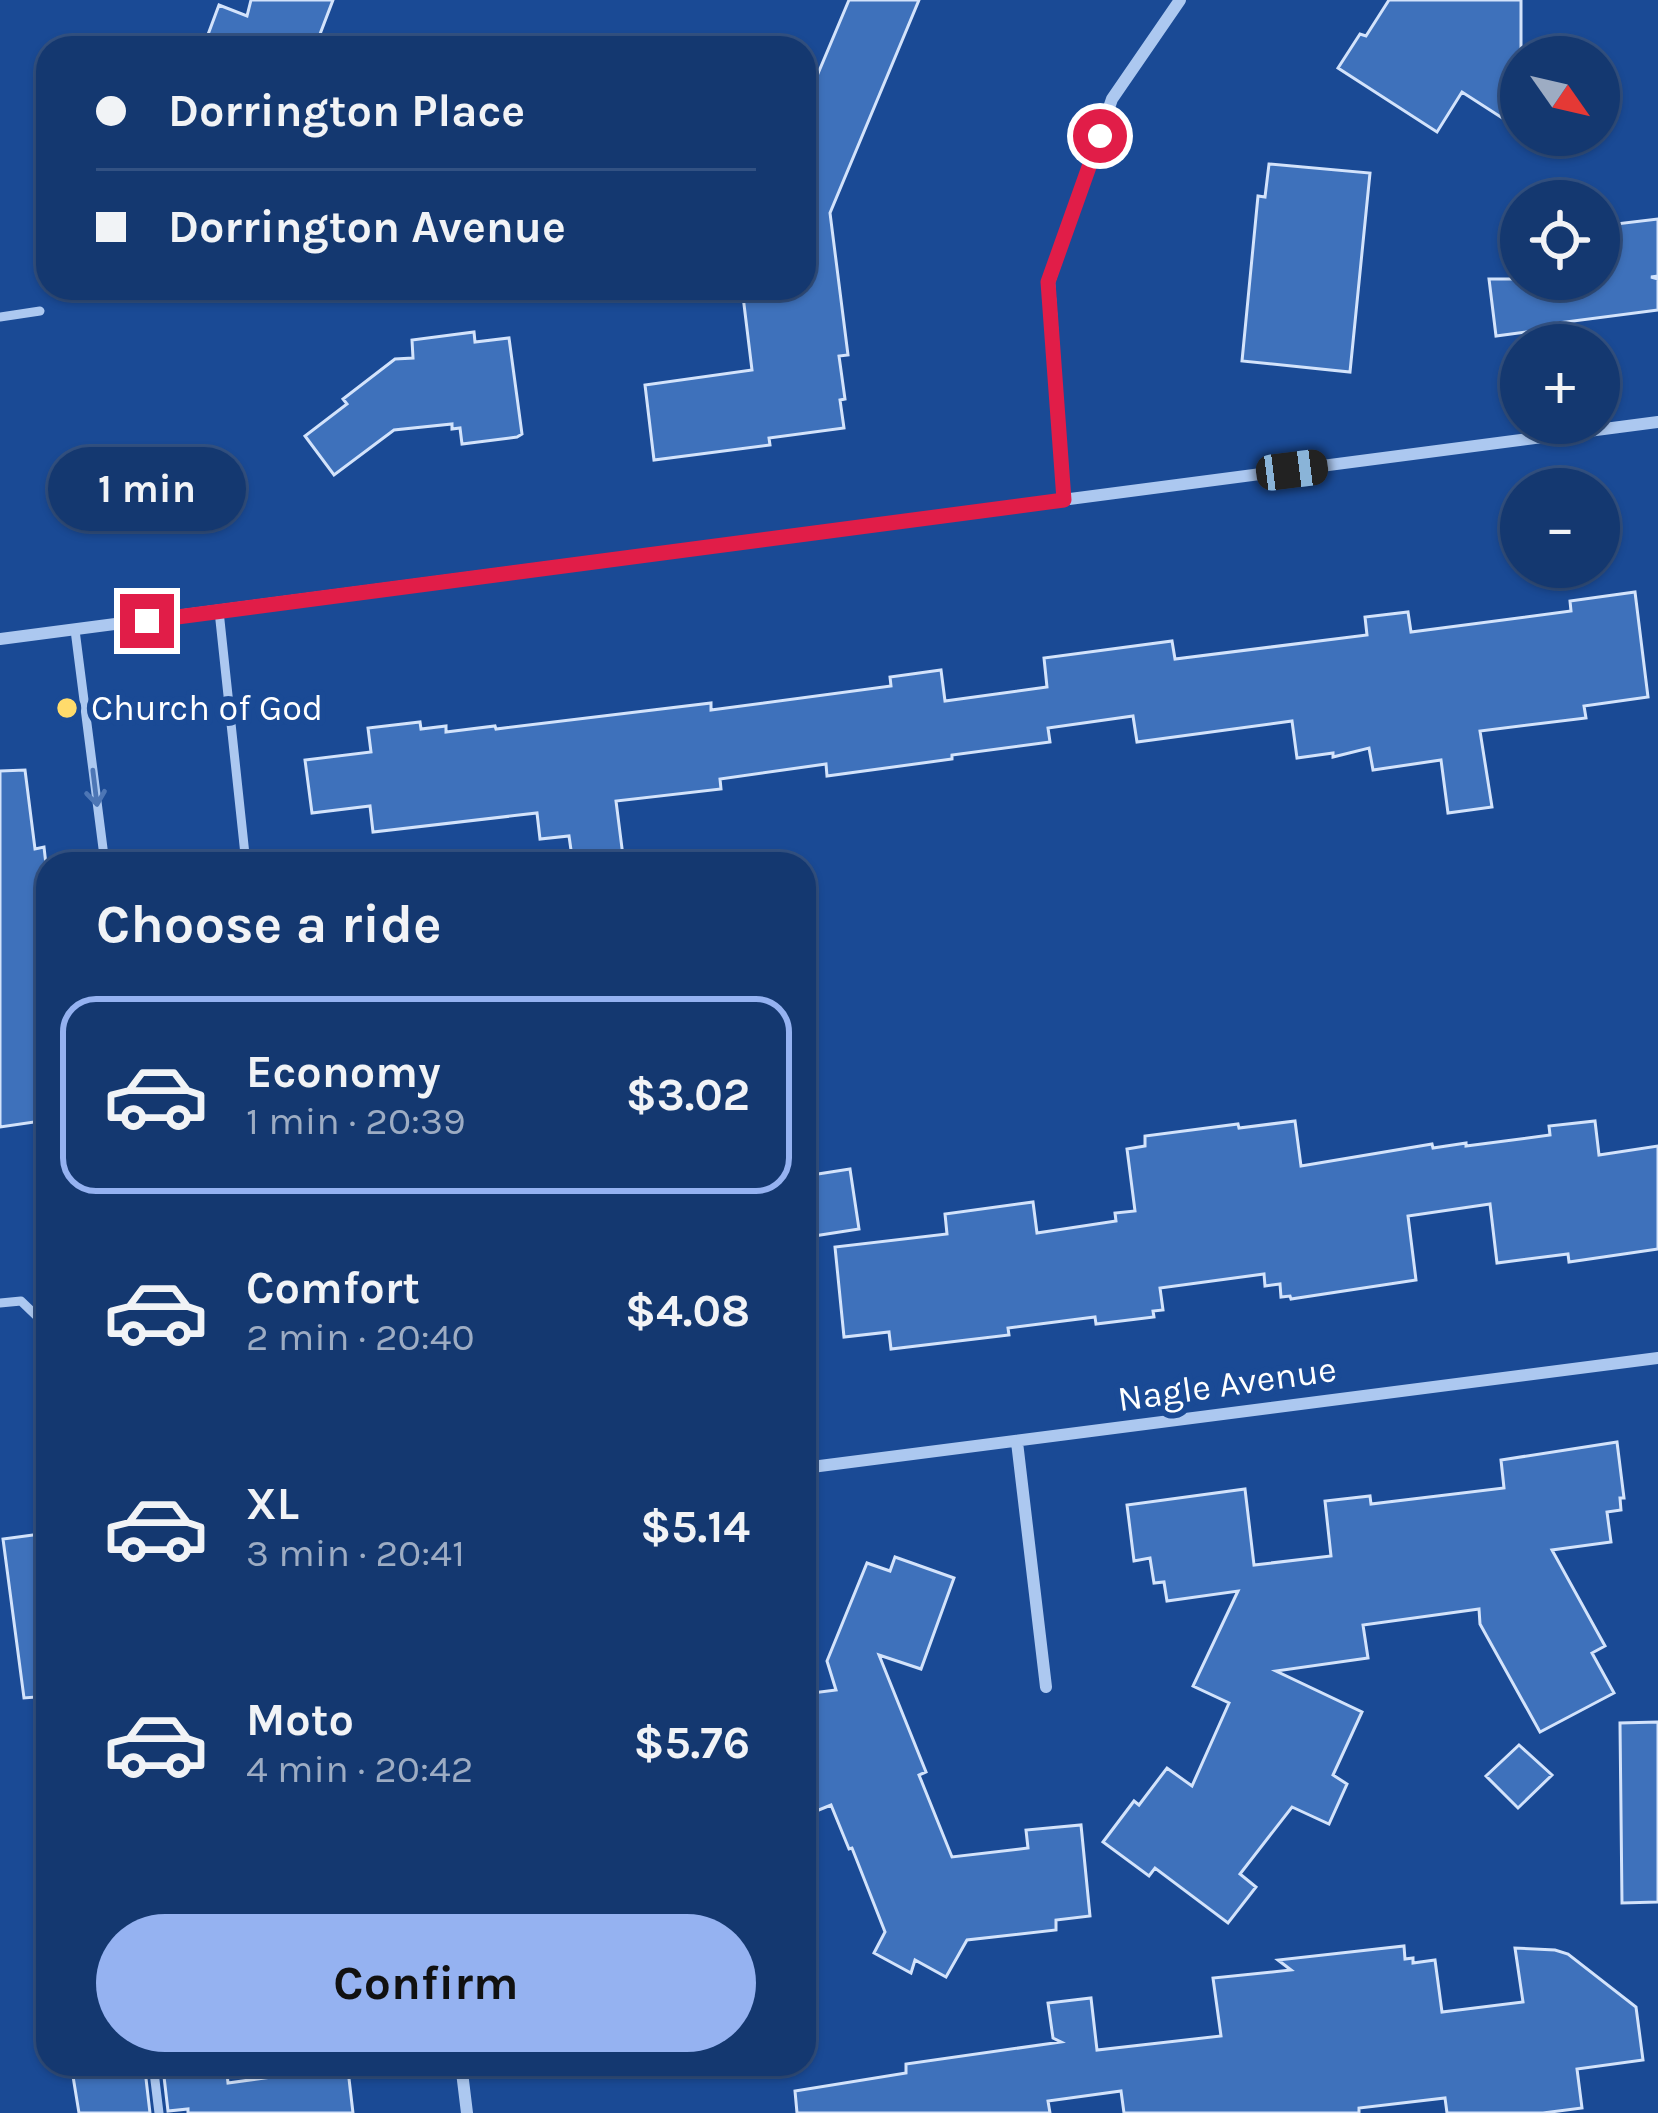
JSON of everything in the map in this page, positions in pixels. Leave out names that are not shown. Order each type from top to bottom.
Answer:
[{"type":"street","points":[[1064,500],[1048,282],[1112,100],[1180,0]]},
{"type":"street","points":[[0,639],[1658,422]]},
{"type":"street","name":"Nagle Avenue","points":[[816,1467],[1658,1358]]},
{"type":"street","points":[[1017,1442],[1046,1688]]},
{"type":"street","points":[[462,2076],[467,2113]]},
{"type":"lane","points":[[0,317],[40,311]]},
{"type":"lane","points":[[219,611],[245,852]]},
{"type":"lane","points":[[75,630],[103,852]]},
{"type":"lane","points":[[0,1303],[21,1301],[36,1315]]},
{"type":"lane","points":[[154,2076],[159,2113]]},
{"type":"building","points":[[251,0],[333,0],[319,36],[207,36],[219,5],[247,16]]},
{"type":"building","points":[[849,0],[919,0],[830,213],[848,355],[839,356],[844,428],[769,438],[770,445],[654,460],[645,385],[752,370],[743,300],[816,300],[816,78]]},
{"type":"building","points":[[1389,0],[1521,0],[1521,36],[1500,36],[1500,116],[1462,92],[1437,132],[1338,68],[1360,34],[1366,36]]},
{"type":"building","points":[[1269,164],[1370,173],[1350,372],[1242,361],[1258,196],[1265,197]]},
{"type":"building","points":[[1658,219],[1658,276],[1651,277],[1658,279],[1658,310],[1550,324],[1500,324],[1500,335],[1496,336],[1489,279],[1500,279],[1500,300],[1620,300],[1620,224]]},
{"type":"building","points":[[474,332],[475,342],[509,338],[522,434],[462,444],[460,428],[452,429],[452,424],[394,430],[334,475],[305,436],[395,359],[413,358],[412,340]]},
{"type":"building","points":[[1635,592],[1648,697],[1584,706],[1586,718],[1480,731],[1492,807],[1448,813],[1441,760],[1373,770],[1369,748],[1333,757],[1333,753],[1297,758],[1292,721],[1137,742],[1133,716],[1048,728],[1050,742],[952,755],[952,759],[827,776],[826,764],[720,779],[721,789],[616,801],[622,852],[571,852],[569,836],[540,839],[537,813],[373,832],[370,806],[312,813],[305,760],[371,752],[368,728],[420,722],[421,729],[446,726],[446,732],[711,703],[711,710],[891,686],[890,677],[941,670],[945,701],[1047,687],[1044,658],[1172,641],[1175,659],[1367,635],[1365,617],[1408,612],[1411,632],[1571,611],[1570,601]]},
{"type":"building","points":[[25,770],[35,849],[44,847],[45,852],[36,852],[36,1122],[0,1127],[0,771]]},
{"type":"building","points":[[1295,1121],[1301,1166],[1432,1144],[1433,1148],[1466,1146],[1550,1135],[1549,1126],[1595,1121],[1599,1155],[1658,1146],[1658,1249],[1569,1262],[1568,1254],[1497,1263],[1490,1204],[1408,1216],[1416,1280],[1291,1299],[1281,1297],[1280,1284],[1265,1286],[1264,1274],[1160,1288],[1163,1310],[1153,1311],[1154,1317],[1096,1324],[1095,1317],[1008,1328],[1009,1335],[891,1349],[889,1332],[844,1337],[835,1247],[947,1234],[945,1214],[1033,1202],[1037,1233],[1116,1221],[1115,1213],[1135,1211],[1127,1149],[1145,1146],[1145,1136]]},
{"type":"building","points":[[850,1169],[859,1229],[816,1236],[816,1174]]},
{"type":"building","points":[[1617,1442],[1624,1498],[1620,1498],[1621,1510],[1607,1512],[1611,1542],[1552,1550],[1605,1646],[1592,1653],[1614,1693],[1540,1732],[1480,1624],[1479,1609],[1363,1625],[1368,1658],[1276,1671],[1362,1712],[1333,1775],[1347,1784],[1329,1824],[1292,1807],[1240,1874],[1256,1887],[1228,1923],[1155,1868],[1149,1876],[1103,1842],[1167,1768],[1192,1786],[1229,1703],[1193,1686],[1238,1591],[1167,1601],[1164,1582],[1154,1583],[1150,1558],[1134,1561],[1127,1505],[1245,1489],[1254,1565],[1331,1556],[1325,1501],[1370,1496],[1371,1504],[1504,1488],[1501,1460]]},
{"type":"building","points":[[36,1535],[36,1697],[24,1698],[3,1539]]},
{"type":"building","points":[[895,1557],[954,1578],[921,1669],[879,1655],[926,1772],[919,1775],[952,1857],[1028,1848],[1026,1830],[1081,1825],[1090,1916],[1056,1920],[1056,1930],[967,1940],[946,1977],[915,1960],[911,1973],[874,1953],[885,1932],[852,1848],[831,1805],[816,1811],[816,1692],[836,1690],[827,1661],[867,1563],[890,1571]]},
{"type":"building","points":[[1658,1722],[1658,1902],[1622,1903],[1620,1723]]},
{"type":"building","points":[[1519,1745],[1552,1775],[1518,1808],[1486,1776]]},
{"type":"building","points":[[1404,1946],[1405,1959],[1413,1958],[1413,1963],[1435,1960],[1442,2012],[1523,2002],[1515,1948],[1568,1954],[1636,2007],[1643,2060],[1577,2069],[1582,2108],[1543,2113],[1447,2113],[1445,2098],[1359,2108],[1359,2113],[1124,2113],[1121,2091],[1048,2101],[1050,2113],[797,2113],[795,2091],[906,2073],[906,2064],[1061,2042],[1053,2038],[1048,2003],[1091,1998],[1097,2050],[1221,2036],[1213,1978],[1291,1970],[1278,1960]]},
{"type":"building","points":[[73,2076],[146,2076],[150,2113],[79,2113]]},
{"type":"building","points":[[164,2076],[227,2076],[228,2083],[278,2076],[349,2076],[353,2113],[188,2113],[188,2109],[168,2111]]},
{"type":"place","name":"Church of God","points":[[67,708]]},
{"type":"route","points":[[147,621],[1064,500],[1048,282],[1100,136]]}]
